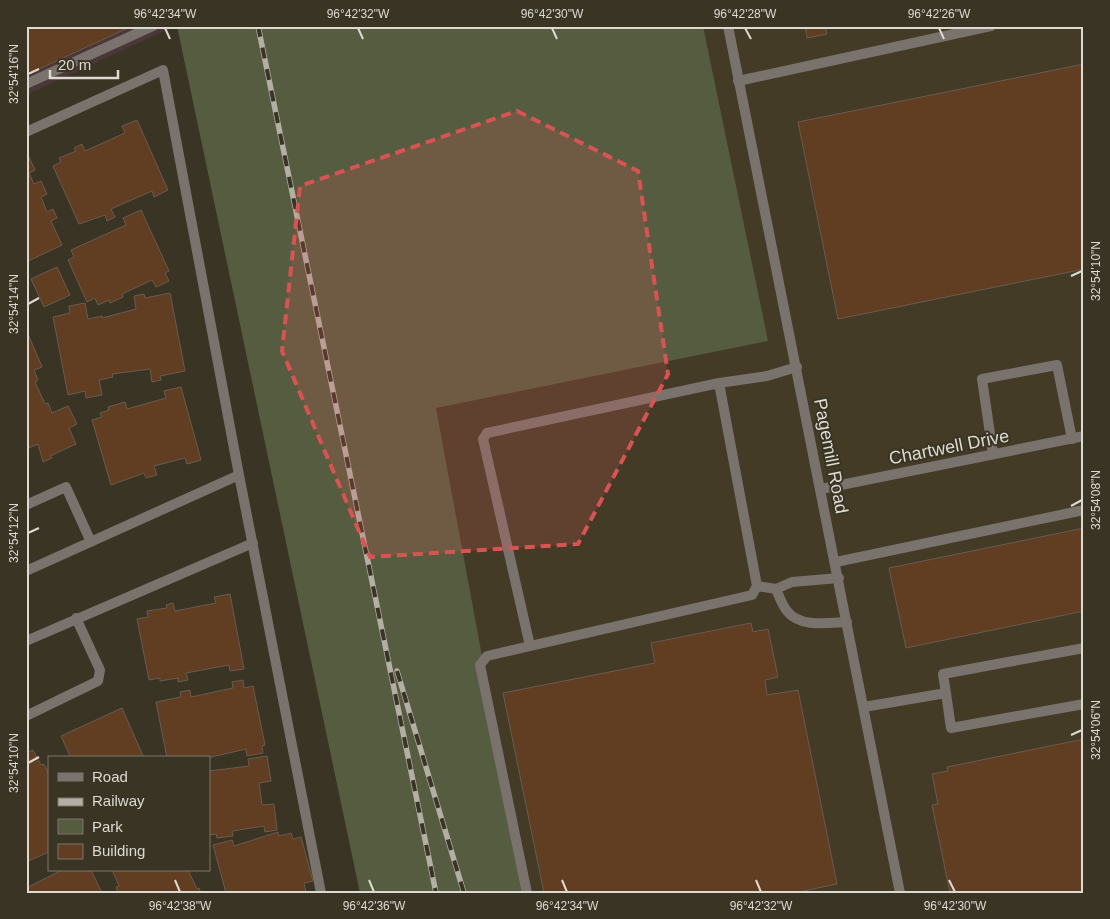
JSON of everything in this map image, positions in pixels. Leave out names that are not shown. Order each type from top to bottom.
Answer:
[{"type":"street","points":[[26,84],[152,26]]},
{"type":"street","name":"Pagemill Road","points":[[728,26],[836,562],[900,893]]},
{"type":"street","points":[[738,81],[991,26]]},
{"type":"street","points":[[26,132],[163,70],[239,475],[321,893]]},
{"type":"street","points":[[994,454],[982,379],[1057,365],[1072,439]]},
{"type":"street","points":[[530,646],[483,439],[487,433],[719,383],[767,376],[796,367]]},
{"type":"street","points":[[527,893],[480,665],[487,656],[752,595],[757,586],[719,383]]},
{"type":"street","name":"Chartwell Drive","points":[[821,489],[1084,436]]},
{"type":"street","points":[[26,571],[239,475]]},
{"type":"street","points":[[26,505],[66,486],[91,542]]},
{"type":"street","points":[[836,562],[1084,510]]},
{"type":"street","points":[[26,641],[253,543]]},
{"type":"street","points":[[757,586],[776,589],[792,582],[839,578]]},
{"type":"street","points":[[776,589],[787,611],[796,619],[813,623],[847,622]]},
{"type":"street","points":[[26,716],[98,680],[100,670],[76,618]]},
{"type":"street","points":[[1084,648],[943,674],[951,728],[1084,704]]},
{"type":"street","points":[[864,707],[946,693]]},
{"type":"highlighted area","points":[[517,111],[638,171],[668,374],[578,544],[370,557],[282,351],[300,186]]},
{"type":"shaded area","points":[[26,26],[175,26],[26,95]]},
{"type":"shaded area","points":[[365,26],[1084,26],[1084,893],[526,893]]},
{"type":"green space","points":[[177,26],[703,26],[768,341],[436,408],[526,893],[360,893]]},
{"type":"building","points":[[26,26],[132,26],[26,75]]},
{"type":"building","points":[[805,26],[825,26],[827,34],[807,38]]},
{"type":"building","points":[[1084,64],[1084,269],[838,319],[798,122]]},
{"type":"building","points":[[137,120],[168,190],[154,197],[152,191],[111,209],[115,217],[107,221],[105,215],[79,224],[53,166],[61,162],[59,158],[76,151],[74,148],[82,144],[85,151],[125,133],[122,126]]},
{"type":"building","points":[[26,157],[29,157],[35,170],[29,173],[34,184],[41,181],[47,194],[41,197],[47,212],[53,209],[57,218],[51,221],[62,245],[26,262]]},
{"type":"building","points":[[141,210],[169,271],[165,273],[169,281],[156,287],[152,280],[122,294],[123,297],[110,303],[109,300],[98,305],[95,298],[87,302],[68,260],[74,257],[71,250],[126,225],[123,218]]},
{"type":"building","points":[[57,267],[70,295],[44,307],[31,279]]},
{"type":"building","points":[[170,293],[185,371],[160,376],[161,380],[152,382],[150,369],[112,374],[113,377],[99,380],[102,395],[86,398],[85,391],[68,395],[53,317],[70,313],[69,306],[85,303],[88,319],[102,316],[102,318],[136,309],[134,296],[144,294],[145,298]]},
{"type":"building","points":[[28,334],[42,367],[34,370],[38,380],[35,382],[45,404],[48,403],[52,413],[68,406],[77,424],[69,428],[76,444],[50,456],[52,458],[43,462],[38,444],[26,449]]},
{"type":"building","points":[[181,387],[201,460],[187,464],[185,458],[154,466],[157,475],[146,478],[144,473],[111,485],[92,420],[102,417],[100,413],[109,410],[108,407],[125,402],[127,409],[166,398],[164,391]]},
{"type":"building","points":[[1084,528],[1084,611],[906,648],[889,568]]},
{"type":"building","points":[[230,594],[244,669],[230,671],[229,665],[186,673],[188,680],[178,682],[178,678],[160,681],[160,678],[149,680],[137,619],[148,617],[147,611],[167,608],[166,605],[173,603],[175,611],[216,603],[214,597]]},
{"type":"building","points":[[751,623],[753,632],[768,629],[778,677],[765,680],[767,695],[798,690],[837,884],[794,893],[544,893],[503,693],[655,663],[651,643]]},
{"type":"building","points":[[243,680],[244,688],[253,686],[265,745],[262,746],[263,753],[247,756],[246,749],[210,757],[167,756],[156,702],[181,697],[180,692],[190,690],[191,697],[233,688],[232,682]]},
{"type":"building","points":[[122,708],[143,756],[70,756],[61,736]]},
{"type":"building","points":[[1084,739],[1084,893],[950,893],[932,805],[938,804],[932,774],[948,771],[947,767]]},
{"type":"building","points":[[33,750],[41,765],[44,764],[48,772],[48,852],[26,862],[26,753]]},
{"type":"building","points":[[267,756],[271,781],[259,783],[262,805],[274,804],[277,830],[265,832],[264,826],[232,831],[233,836],[217,838],[216,834],[210,835],[210,771],[249,766],[248,759]]},
{"type":"building","points":[[278,832],[279,836],[291,833],[293,839],[301,837],[313,881],[304,883],[306,892],[226,893],[213,845],[232,840],[234,846]]},
{"type":"building","points":[[58,872],[92,872],[102,893],[26,893],[26,888]]},
{"type":"building","points":[[113,872],[189,872],[201,893],[118,893],[116,887],[119,886]]},
{"type":"railway","points":[[258,26],[436,893]]},
{"type":"railway","points":[[397,671],[464,893]]}]
